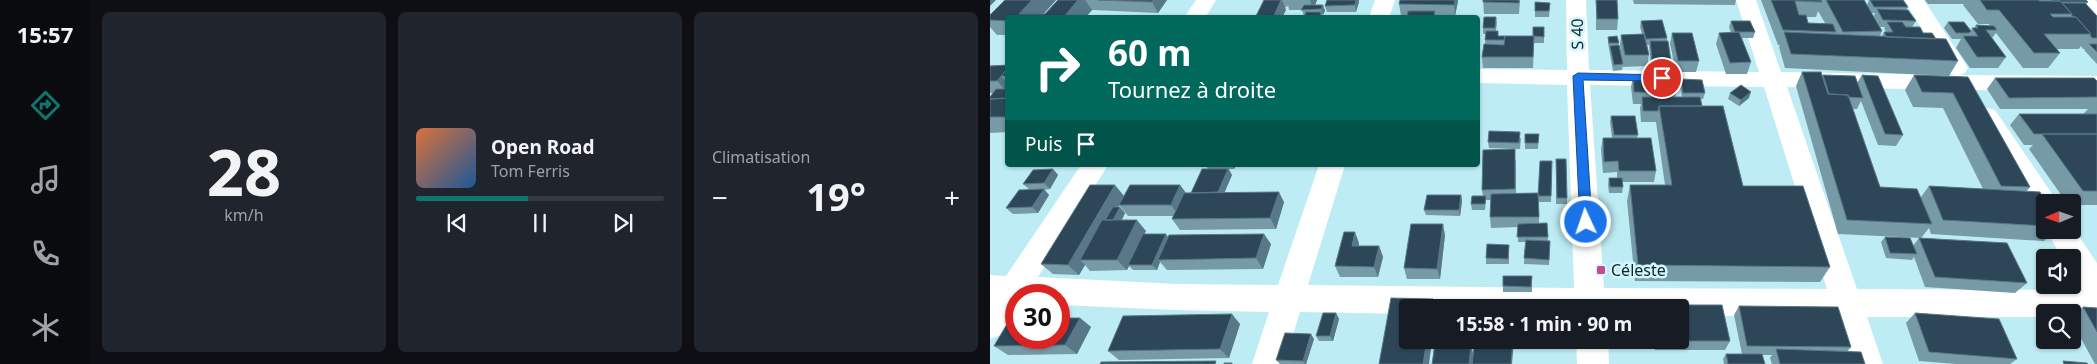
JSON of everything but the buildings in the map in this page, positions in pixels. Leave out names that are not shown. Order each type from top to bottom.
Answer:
[{"type":"street","points":[[1196,15],[1206,0]]},
{"type":"street","points":[[1380,15],[1384,0]]},
{"type":"street","name":"S 40","points":[[1576,0],[1590,299]]},
{"type":"street","points":[[1746,0],[1867,364]]},
{"type":"street","points":[[1914,0],[2037,194]]},
{"type":"street","points":[[2084,0],[2097,14]]},
{"type":"street","points":[[1480,76],[2097,84]]},
{"type":"street","points":[[990,325],[1002,288],[1093,167]]},
{"type":"street","points":[[1268,364],[1331,167]]},
{"type":"street","points":[[2066,239],[2097,288]]},
{"type":"street","points":[[1002,288],[1176,297],[1399,300]]},
{"type":"street","points":[[1689,304],[2097,304]]},
{"type":"street","points":[[1592,349],[1593,364]]},
{"type":"place","name":"Céleste","points":[[1601,270]]},
{"type":"route","points":[[1586,222],[1578,76],[1662,78]]}]
